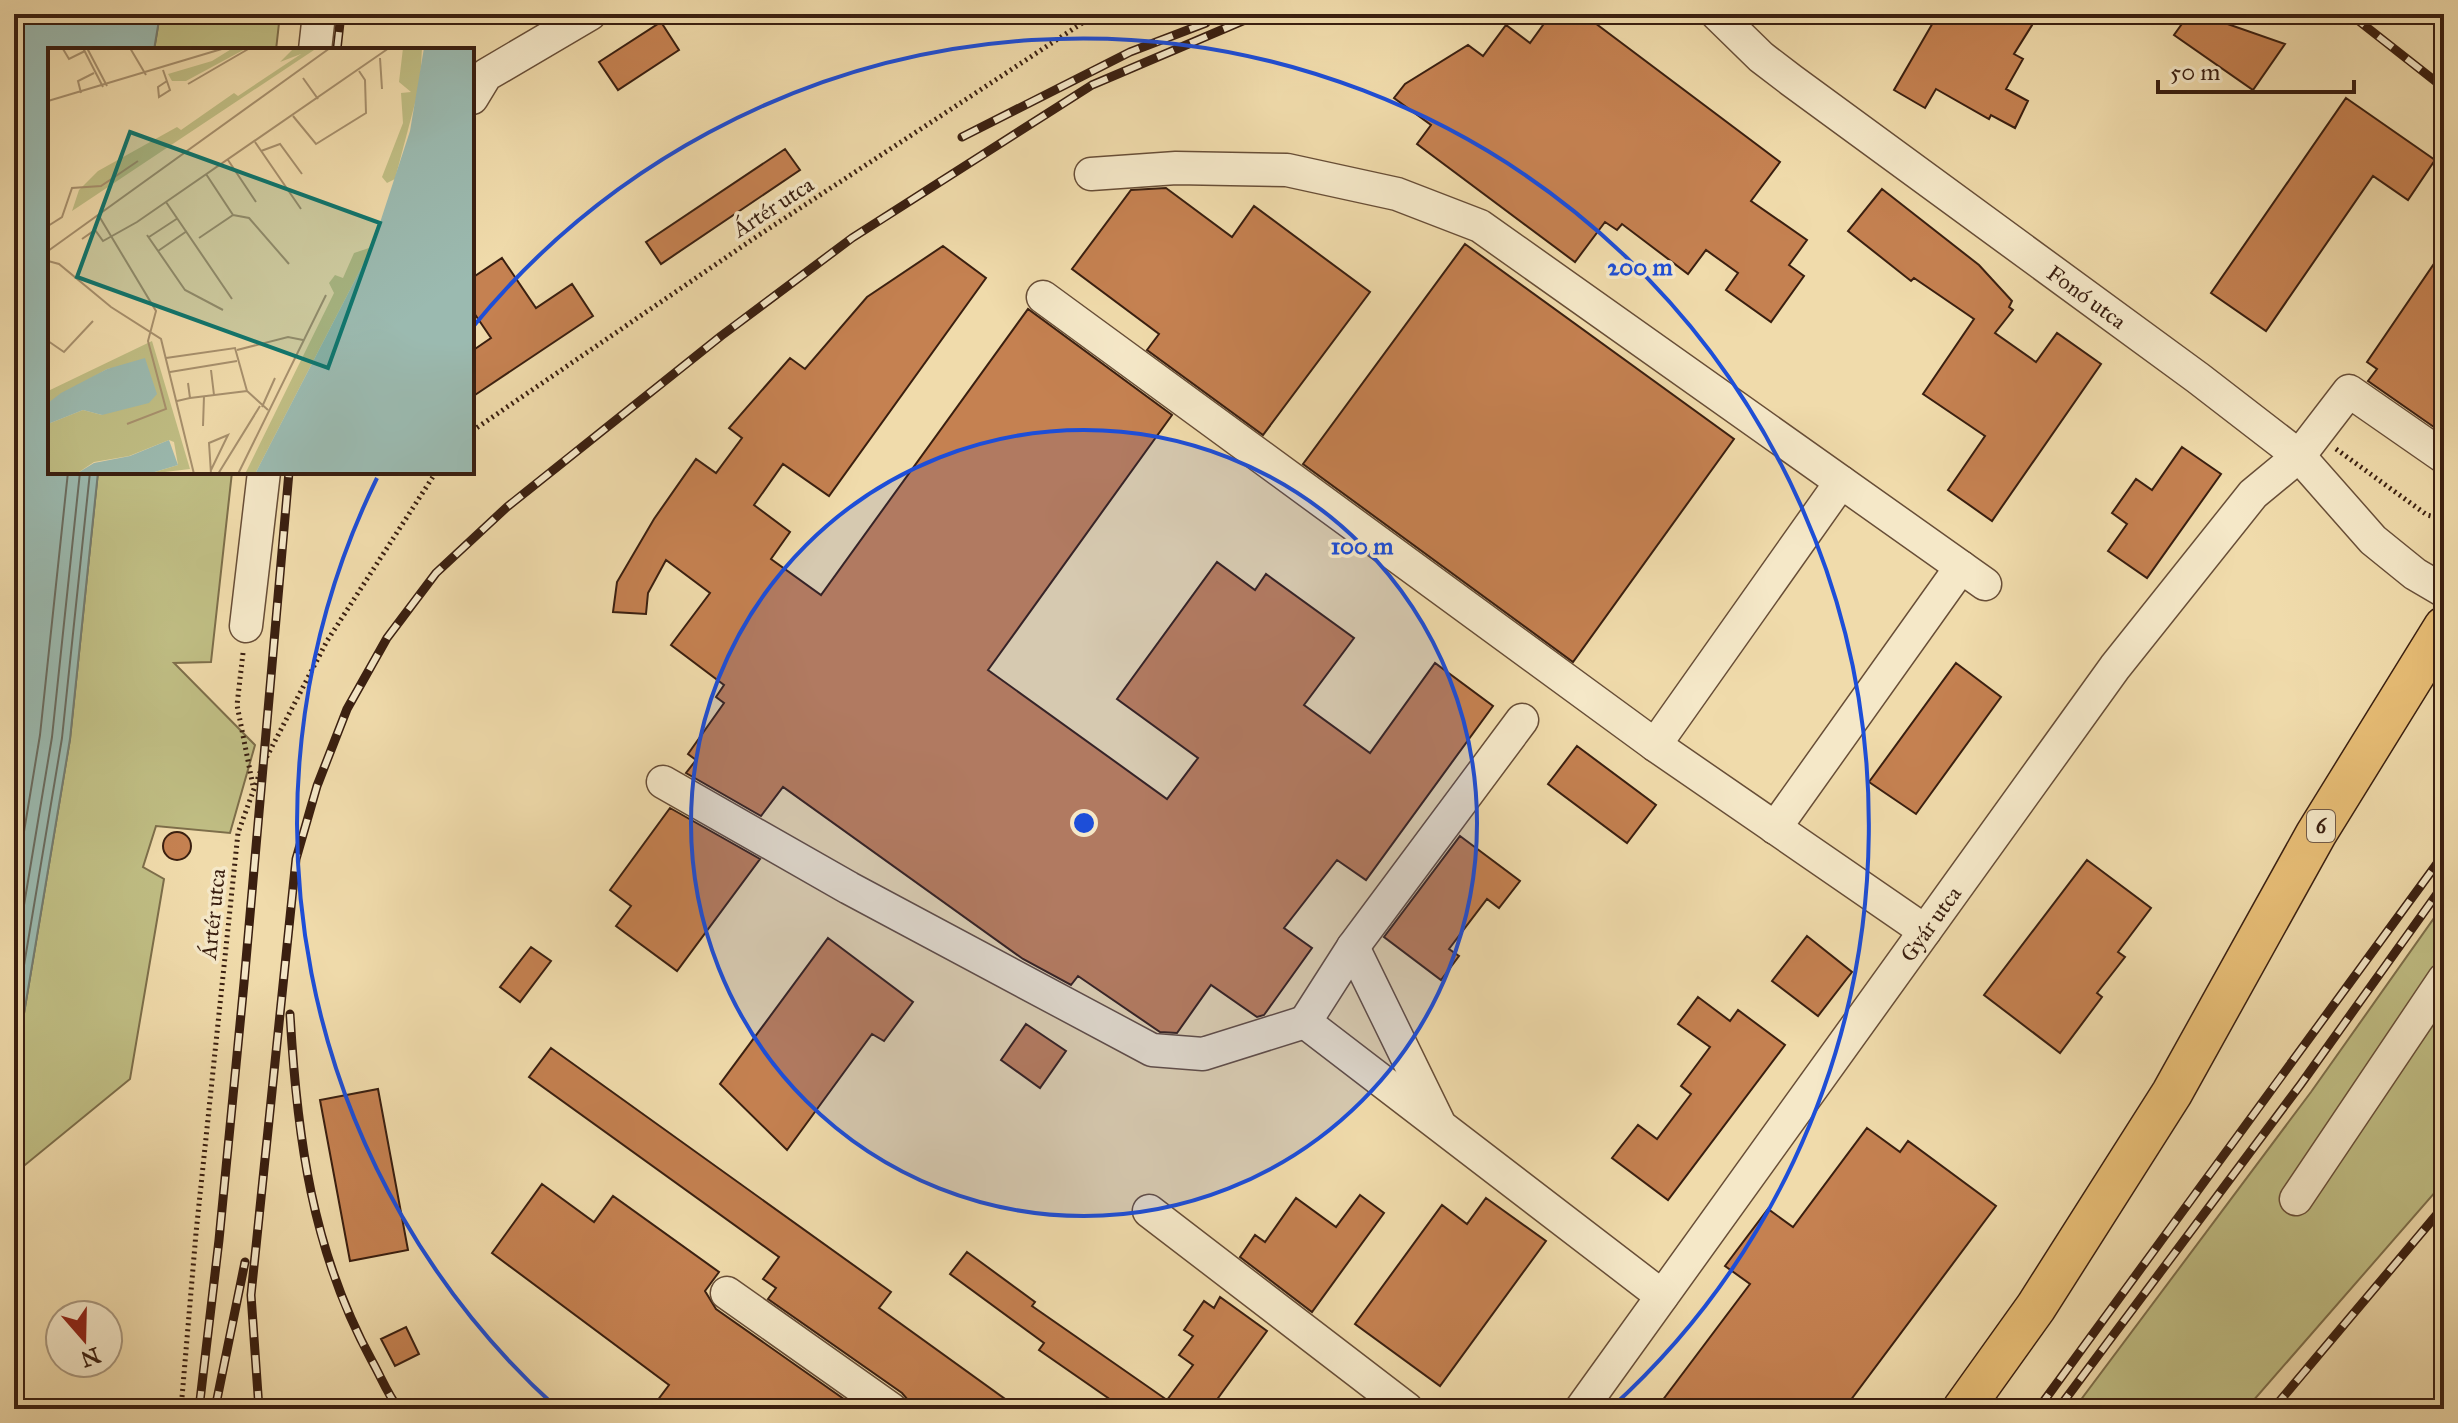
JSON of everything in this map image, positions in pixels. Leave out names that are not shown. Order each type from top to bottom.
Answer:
[{"type":"main road","name":"6","points":[[1963,1409],[2036,1307],[2172,1093],[2316,834],[2444,627]]},
{"type":"street","points":[[315,48],[319,14]]},
{"type":"street","points":[[474,95],[486,75],[590,14]]},
{"type":"street","name":"Fonó utca","points":[[1717,14],[1761,57],[1791,80],[2198,378],[2308,446],[2373,540],[2415,574],[2444,591]]},
{"type":"street","points":[[1091,174],[1176,168],[1287,170],[1397,194],[1480,226],[1973,576],[1775,828]]},
{"type":"street","points":[[1043,297],[1655,745],[1925,931]]},
{"type":"street","name":"Gyár utca","points":[[1581,1409],[2115,667],[2253,494],[2308,446],[2349,391],[2444,457]]},
{"type":"street","points":[[246,626],[264,474]]},
{"type":"street","points":[[1655,745],[1841,482]]},
{"type":"street","points":[[663,782],[849,888],[1152,1050],[1203,1054],[1305,1022],[1353,947],[1522,720]]},
{"type":"street","points":[[1353,947],[1441,1128]]},
{"type":"street","points":[[2296,1199],[2444,979]]},
{"type":"street","points":[[1305,1022],[1662,1296]]},
{"type":"street","points":[[1149,1211],[1407,1409]]},
{"type":"street","points":[[727,1293],[891,1409]]},
{"type":"path","name":"Ártér utca","points":[[474,430],[753,239],[1096,14]]},
{"type":"path","points":[[2308,446],[2427,515],[2444,519]]},
{"type":"path","name":"Ártér utca","points":[[181,1409],[196,1233],[238,833],[253,787],[327,641],[435,474]]},
{"type":"path","points":[[246,626],[237,705],[253,787]]},
{"type":"shaded area","points":[[160,14],[280,14],[276,48],[154,48]]},
{"type":"shaded area","points":[[98,474],[232,474],[211,662],[174,663],[255,745],[230,833],[156,826],[143,867],[164,879],[130,1079],[14,1174],[14,1073],[70,739]]},
{"type":"shaded area","points":[[2444,904],[2444,1182],[2246,1409],[2074,1409],[2311,1092]]},
{"type":"water","points":[[14,14],[160,14],[154,48],[48,48],[48,474],[98,474],[70,739],[14,1073]]},
{"type":"building","points":[[1551,14],[1583,14],[1780,162],[1751,201],[1807,240],[1789,265],[1804,276],[1771,322],[1726,290],[1738,273],[1706,250],[1688,274],[1622,224],[1617,230],[1605,222],[1575,262],[1417,144],[1431,125],[1394,98],[1405,84],[1468,45],[1483,56],[1506,25],[1530,43]]},
{"type":"building","points":[[1938,14],[2039,14],[2014,54],[2023,59],[2006,89],[2028,101],[2015,128],[1991,115],[1989,119],[1936,89],[1925,108],[1894,90]]},
{"type":"building","points":[[2189,14],[2199,14],[2285,44],[2253,90],[2174,35]]},
{"type":"building","points":[[661,22],[679,50],[618,90],[599,62]]},
{"type":"building","points":[[2346,98],[2435,160],[2408,200],[2373,176],[2266,331],[2211,293]]},
{"type":"building","points":[[785,149],[800,170],[661,264],[646,242]]},
{"type":"building","points":[[1166,188],[1232,237],[1254,206],[1370,292],[1263,435],[1147,350],[1159,334],[1072,269],[1131,190]]},
{"type":"building","points":[[1882,189],[1979,265],[2012,301],[2009,307],[2013,310],[1995,333],[2036,362],[2057,333],[2101,364],[1992,521],[1948,490],[1985,436],[1923,394],[1974,319],[1914,278],[1911,281],[1848,231]]},
{"type":"building","points":[[1465,244],[1734,439],[1573,662],[1303,464]]},
{"type":"building","points":[[943,246],[986,278],[829,496],[783,464],[754,505],[790,532],[771,559],[821,595],[1028,309],[1172,415],[988,670],[1167,799],[1198,758],[1117,699],[1217,562],[1255,590],[1266,574],[1354,638],[1304,705],[1370,753],[1435,663],[1493,706],[1366,880],[1337,860],[1284,928],[1312,948],[1264,1015],[1257,1017],[1211,985],[1177,1033],[1160,1032],[1078,976],[1071,985],[1023,959],[783,787],[761,816],[686,773],[696,760],[688,754],[724,703],[716,697],[724,685],[671,645],[710,593],[666,560],[648,593],[646,614],[613,612],[617,582],[654,519],[696,459],[716,473],[742,438],[729,428],[790,358],[805,369],[867,297]]},
{"type":"building","points":[[2444,249],[2444,428],[2441,432],[2368,381],[2377,369],[2367,362]]},
{"type":"building","points":[[502,258],[536,308],[572,284],[593,316],[474,396],[474,350],[491,338],[474,313],[474,277]]},
{"type":"building","points":[[2182,447],[2221,474],[2147,578],[2108,551],[2127,524],[2112,513],[2136,479],[2152,490]]},
{"type":"building","points":[[1956,663],[2001,697],[1916,814],[1869,782]]},
{"type":"building","points":[[1577,746],[1656,805],[1627,843],[1548,784]]},
{"type":"building","points":[[670,808],[760,859],[677,971],[616,926],[631,906],[610,890]]},
{"type":"building","points":[[177,832],[187,836],[191,846],[187,856],[177,860],[167,856],[163,846],[167,836]]},
{"type":"building","points":[[1460,836],[1520,881],[1499,908],[1487,899],[1449,949],[1459,956],[1441,980],[1384,937]]},
{"type":"building","points":[[2087,860],[2151,908],[2118,952],[2125,957],[2097,993],[2102,997],[2060,1053],[1984,995]]},
{"type":"building","points":[[1807,936],[1852,972],[1818,1016],[1772,981]]},
{"type":"building","points":[[828,938],[913,1002],[884,1041],[872,1034],[787,1150],[720,1084]]},
{"type":"building","points":[[531,947],[551,961],[520,1002],[500,987]]},
{"type":"building","points":[[1698,997],[1730,1021],[1738,1010],[1785,1045],[1668,1200],[1612,1158],[1638,1125],[1657,1139],[1691,1094],[1681,1086],[1710,1047],[1678,1024]]},
{"type":"building","points":[[1026,1024],[1066,1051],[1040,1088],[1001,1060]]},
{"type":"building","points":[[551,1048],[891,1292],[879,1308],[1019,1409],[910,1409],[902,1393],[768,1299],[776,1288],[763,1279],[779,1257],[529,1077]]},
{"type":"building","points":[[378,1089],[408,1250],[350,1261],[320,1100]]},
{"type":"building","points":[[1867,1128],[1900,1152],[1908,1141],[1996,1206],[1844,1409],[1656,1409],[1750,1284],[1725,1266],[1768,1209],[1793,1227]]},
{"type":"building","points":[[542,1184],[594,1222],[613,1196],[719,1272],[705,1291],[716,1309],[858,1409],[651,1409],[669,1385],[492,1253]]},
{"type":"building","points":[[1360,1195],[1384,1213],[1312,1312],[1240,1257],[1255,1235],[1265,1242],[1296,1198],[1336,1227]]},
{"type":"building","points":[[1486,1198],[1546,1241],[1440,1386],[1355,1324],[1442,1205],[1467,1224]]},
{"type":"building","points":[[967,1252],[1035,1302],[1032,1306],[1167,1400],[1193,1365],[1179,1355],[1193,1336],[1184,1330],[1204,1301],[1214,1308],[1220,1297],[1267,1331],[1210,1409],[1124,1409],[1039,1350],[1044,1343],[950,1274]]},
{"type":"building","points":[[406,1327],[419,1354],[395,1366],[381,1339]]},
{"type":"railway","points":[[337,48],[341,14]]},
{"type":"railway","points":[[259,1409],[251,1295],[296,859],[317,786],[347,709],[387,638],[436,573],[507,507],[721,336],[852,238],[1092,85],[1259,14]]},
{"type":"railway","points":[[2350,14],[2444,88]]},
{"type":"railway","points":[[962,137],[1130,52],[1206,23]]},
{"type":"railway","points":[[199,1409],[244,983],[289,474]]},
{"type":"railway","points":[[2038,1409],[2444,854]]},
{"type":"railway","points":[[2058,1409],[2301,1084],[2444,884]]},
{"type":"railway","points":[[290,1014],[303,1149],[322,1235],[352,1320],[399,1409]]},
{"type":"railway","points":[[2273,1409],[2444,1206]]},
{"type":"railway","points":[[215,1409],[245,1262]]},
{"type":"railway","points":[[2437,1409],[2444,1401]]}]
